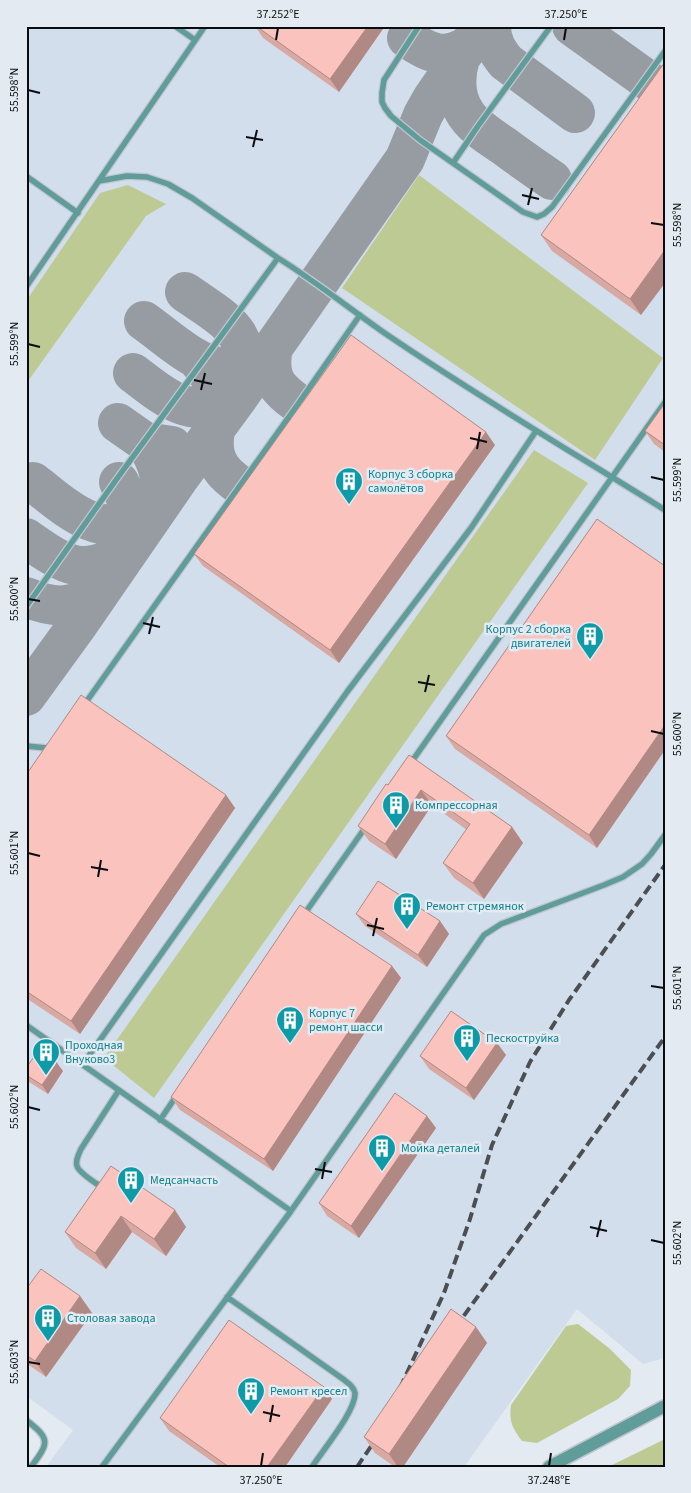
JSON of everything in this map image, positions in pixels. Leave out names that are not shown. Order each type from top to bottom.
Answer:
[{"type":"street","points":[[549,1467],[665,1406]]},
{"type":"street","points":[[620,1429],[665,1415]]},
{"type":"lane","points":[[175,26],[195,40]]},
{"type":"lane","points":[[26,287],[205,26]]},
{"type":"lane","points":[[419,26],[384,80],[382,102],[391,116],[420,140],[523,212],[540,217],[552,207],[665,51]]},
{"type":"lane","points":[[453,163],[551,26]]},
{"type":"lane","points":[[26,176],[78,213]]},
{"type":"lane","points":[[99,180],[127,176],[146,177],[168,184],[192,198],[301,272],[395,340],[536,431],[665,510]]},
{"type":"lane","points":[[26,607],[278,258]]},
{"type":"lane","points":[[78,713],[360,315]]},
{"type":"lane","points":[[404,772],[665,402]]},
{"type":"lane","points":[[83,1064],[347,692],[471,528],[536,431]]},
{"type":"lane","points":[[26,746],[47,748],[54,744]]},
{"type":"lane","points":[[296,926],[370,820]]},
{"type":"lane","points":[[102,1467],[291,1211],[484,935],[501,924],[623,877],[642,864],[664,837]]},
{"type":"lane","points":[[26,1025],[291,1211]]},
{"type":"lane","points":[[160,1120],[182,1087]]},
{"type":"lane","points":[[107,1191],[79,1170],[76,1160],[119,1090]]},
{"type":"lane","points":[[227,1297],[343,1378],[354,1389],[354,1400],[348,1414],[312,1467]]},
{"type":"lane","points":[[26,1420],[39,1430],[46,1442],[31,1467]]},
{"type":"shaded area","points":[[26,26],[665,26],[665,1358],[643,1364],[577,1309],[464,1467],[46,1467],[73,1430],[26,1396]]},
{"type":"green space","points":[[419,175],[663,358],[595,460],[342,288]]},
{"type":"green space","points":[[128,185],[166,204],[146,216],[26,384],[26,301],[100,193]]},
{"type":"green space","points":[[534,450],[588,483],[154,1098],[104,1058]]},
{"type":"green space","points":[[578,1324],[609,1348],[631,1370],[630,1386],[618,1399],[537,1443],[522,1441],[512,1424],[510,1416],[511,1405],[566,1326]]},
{"type":"green space","points":[[665,1439],[665,1467],[608,1467]]},
{"type":"building","points":[[256,26],[368,26],[330,79]]},
{"type":"building","points":[[665,62],[665,250],[630,299],[541,235]]},
{"type":"building","name":"Корпус 3 сборка самолётов","points":[[351,335],[486,432],[330,650],[194,554]]},
{"type":"building","points":[[665,403],[665,445],[645,431]]},
{"type":"building","name":"Корпус 2 сборка двигателей","points":[[597,519],[665,566],[665,725],[589,835],[446,736]]},
{"type":"building","points":[[81,695],[226,795],[71,1021],[26,991],[26,775]]},
{"type":"building","points":[[409,755],[512,827],[473,883],[443,863],[470,824],[421,790],[385,844],[358,826],[386,784],[388,785]]},
{"type":"building","name":"Ремонт стремянок","points":[[378,881],[440,921],[418,955],[356,914]]},
{"type":"building","name":"Корпус 7 ремонт шасси","points":[[300,905],[392,966],[264,1159],[171,1097]]},
{"type":"building","name":"Пескоструйка","points":[[451,1011],[497,1043],[466,1088],[420,1056]]},
{"type":"building","points":[[38,1051],[57,1063],[42,1085],[26,1075],[26,1068]]},
{"type":"building","name":"Мойка деталей","points":[[395,1093],[427,1116],[351,1226],[319,1203]]},
{"type":"building","points":[[111,1166],[175,1210],[154,1239],[121,1216],[95,1253],[65,1232]]},
{"type":"building","points":[[41,1269],[80,1296],[35,1361],[26,1355],[26,1289]]},
{"type":"building","points":[[451,1309],[476,1327],[389,1454],[364,1437]]},
{"type":"building","name":"Ремонт кресел","points":[[229,1320],[324,1387],[267,1467],[229,1467],[160,1418]]},
{"type":"taxiway","points":[[26,696],[405,159],[423,115],[432,99],[482,26]]},
{"type":"taxiway","points":[[491,26],[495,46],[506,62],[575,113]]},
{"type":"taxiway","points":[[572,26],[653,84]]},
{"type":"taxiway","points":[[407,38],[422,48],[444,54],[452,53],[469,45]]},
{"type":"taxiway","points":[[460,58],[456,78],[457,91],[458,98],[467,116],[482,131],[552,180]]},
{"type":"taxiway","points":[[133,373],[154,389],[176,402],[199,408],[212,407],[226,402],[242,391],[245,371],[241,341],[225,321],[185,292]]},
{"type":"taxiway","points":[[144,321],[201,361],[223,368]]},
{"type":"taxiway","points":[[273,347],[272,369],[277,384],[289,397],[307,410]]},
{"type":"taxiway","points":[[197,359],[209,375],[216,393],[217,413],[214,451],[217,460],[228,476],[249,492]]},
{"type":"taxiway","points":[[118,423],[145,442],[172,446]]},
{"type":"taxiway","points":[[33,482],[70,510],[96,523],[110,525],[125,524],[141,519],[158,508],[160,489],[157,466],[145,442]]},
{"type":"taxiway","points":[[26,538],[64,562],[76,565],[100,564],[129,549],[131,515],[119,482]]},
{"type":"taxiway","points":[[26,597],[47,604],[73,604],[101,591],[102,585]]},
{"type":"railway","points":[[400,1388],[444,1293],[470,1219],[492,1145],[530,1062],[569,1000],[665,865]]},
{"type":"railway","points":[[455,1328],[665,1037]]},
{"type":"railway","points":[[357,1467],[378,1436]]},
{"type":"place","name":"Корпус 3 сборка самолётов","points":[[349,505]]},
{"type":"place","name":"Корпус 2 сборка двигателей","points":[[590,660]]},
{"type":"place","name":"Компрессорная","points":[[396,829]]},
{"type":"place","name":"Ремонт стремянок","points":[[407,930]]},
{"type":"place","name":"Корпус 7 ремонт шасси","points":[[290,1044]]},
{"type":"place","name":"Пескоструйка","points":[[467,1062]]},
{"type":"place","name":"Проходная Внуково3","points":[[46,1076]]},
{"type":"place","name":"Мойка деталей","points":[[382,1172]]},
{"type":"place","name":"Медсанчасть","points":[[131,1204]]},
{"type":"place","name":"Столовая завода","points":[[48,1342]]},
{"type":"place","name":"Ремонт кресел","points":[[251,1415]]}]
